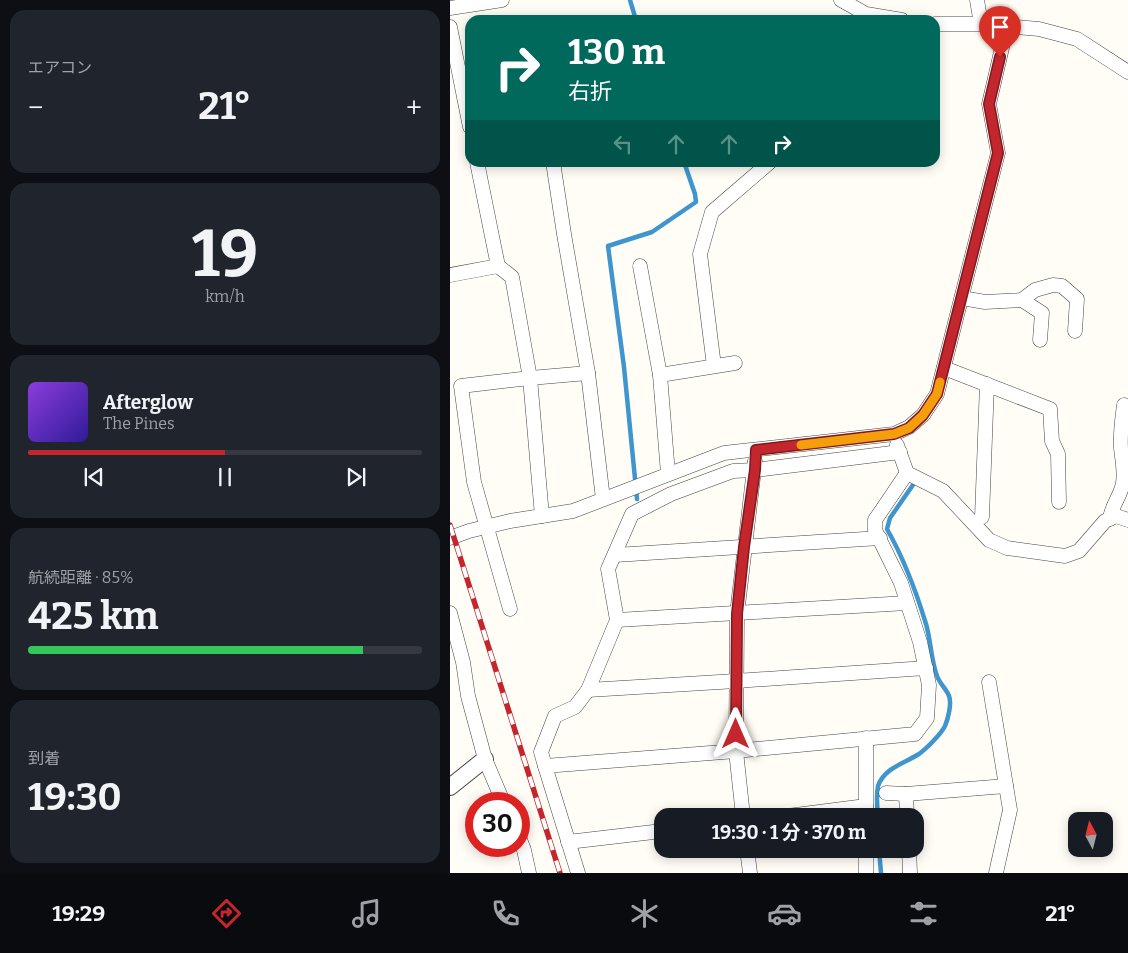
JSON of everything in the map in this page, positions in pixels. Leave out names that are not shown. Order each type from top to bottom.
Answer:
[{"type":"street","points":[[450,8],[500,0]]},
{"type":"street","points":[[841,0],[869,15]]},
{"type":"street","points":[[977,0],[980,24]]},
{"type":"street","points":[[940,24],[980,24],[1040,29],[1077,39],[1128,72]]},
{"type":"street","points":[[450,538],[469,531],[510,521],[573,511],[724,453],[894,434],[909,428],[923,415],[937,394],[998,153],[989,104],[1007,26]]},
{"type":"street","points":[[450,27],[465,102]]},
{"type":"street","points":[[478,167],[498,266],[512,277],[530,378],[542,516]]},
{"type":"street","points":[[554,167],[588,373],[603,499]]},
{"type":"street","points":[[714,366],[700,254],[712,212],[764,167]]},
{"type":"street","points":[[450,274],[498,266]]},
{"type":"street","points":[[640,266],[660,375],[668,474]]},
{"type":"street","points":[[962,298],[985,302],[1022,300],[1035,290],[1053,285],[1062,286],[1077,299],[1075,330]]},
{"type":"street","points":[[1022,300],[1042,313],[1040,340]]},
{"type":"street","points":[[660,375],[735,363]]},
{"type":"street","points":[[944,368],[1050,409],[1052,442],[1058,454],[1059,502]]},
{"type":"street","points":[[510,609],[474,482],[461,386],[588,373]]},
{"type":"street","points":[[982,517],[987,384]]},
{"type":"street","points":[[1110,519],[1111,510],[1123,483],[1124,469],[1120,428],[1127,401]]},
{"type":"street","points":[[894,434],[907,473],[943,491],[989,540],[1007,548],[1065,556],[1079,551],[1105,521],[1116,516],[1128,520]]},
{"type":"street","points":[[742,808],[736,752],[737,614],[756,450]]},
{"type":"street","points":[[578,873],[542,752],[555,716],[575,707],[588,690],[617,620],[608,570],[632,514],[671,494],[733,471],[900,452]]},
{"type":"street","points":[[545,766],[736,752],[915,734],[927,718],[929,685],[926,668],[920,642],[901,583],[875,530],[876,520],[907,473]]},
{"type":"street","points":[[615,555],[880,538]]},
{"type":"street","points":[[617,620],[907,603]]},
{"type":"street","points":[[450,613],[468,696],[485,759],[499,792]]},
{"type":"street","points":[[588,690],[926,668]]},
{"type":"street","points":[[989,682],[1010,810],[996,873]]},
{"type":"street","points":[[866,738],[866,808]]},
{"type":"street","points":[[450,787],[485,759]]},
{"type":"street","points":[[886,793],[906,794],[1006,786]]},
{"type":"street","points":[[906,794],[907,808]]},
{"type":"street","points":[[568,842],[654,833]]},
{"type":"street","points":[[526,857],[529,873]]},
{"type":"street","points":[[748,858],[750,873]]},
{"type":"street","points":[[864,873],[865,858]]},
{"type":"street","points":[[909,858],[910,873]]},
{"type":"waterway","points":[[630,0],[634,15]]},
{"type":"waterway","points":[[637,499],[624,367],[608,246],[652,232],[696,202],[686,167]]},
{"type":"waterway","points":[[877,808],[878,786],[881,780],[890,770],[919,754],[934,741],[945,726],[950,707],[947,691],[938,679],[935,670],[928,630],[918,599],[887,529],[890,518],[915,482]]},
{"type":"waterway","points":[[880,858],[881,873]]},
{"type":"railway","points":[[450,525],[560,873]]},
{"type":"slow traffic","points":[[801,445],[894,434],[909,428],[923,415],[937,394],[940,382]]},
{"type":"route","points":[[736,734],[737,614],[756,450],[894,434],[909,428],[923,415],[937,394],[998,153],[989,104],[1000,57]]}]
